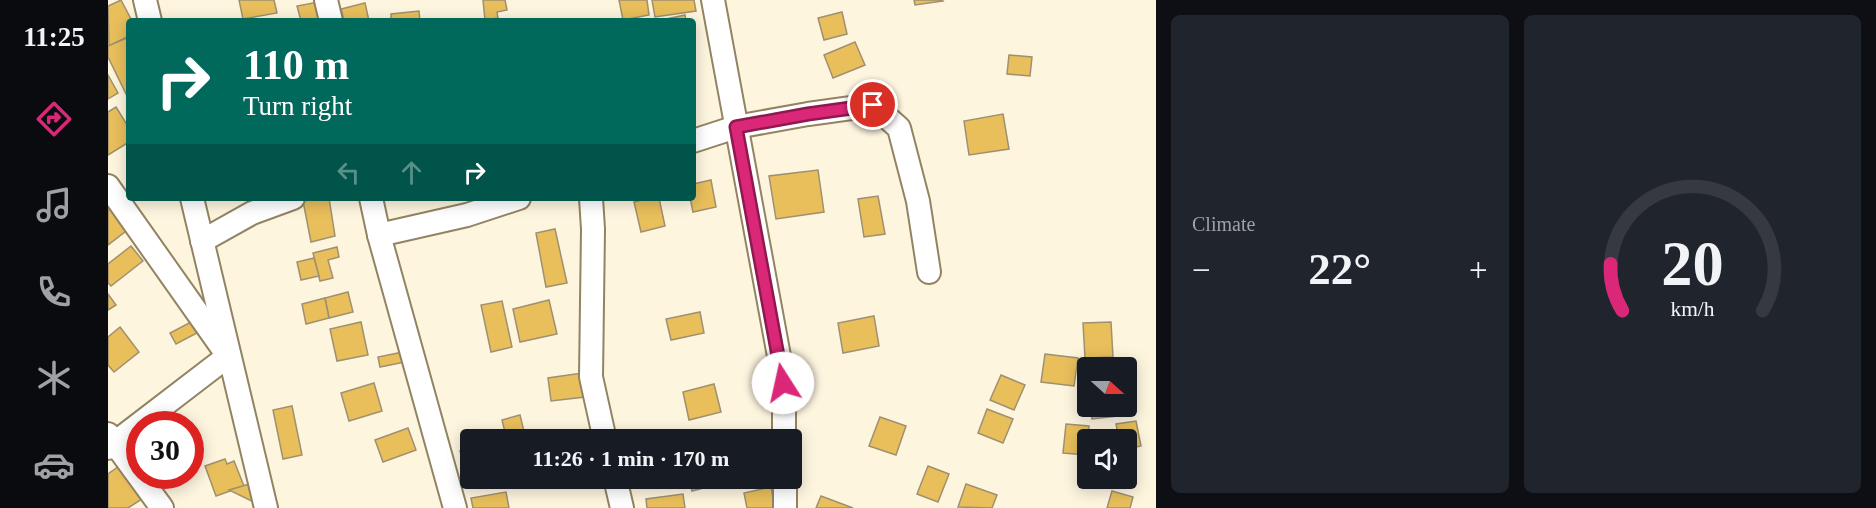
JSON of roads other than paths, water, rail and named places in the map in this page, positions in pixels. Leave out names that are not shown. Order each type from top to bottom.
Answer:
[{"type":"street","points":[[146,0],[149,18]]},
{"type":"street","points":[[326,0],[330,18]]},
{"type":"street","points":[[713,0],[783,383],[784,429]]},
{"type":"street","points":[[696,140],[736,127],[873,105],[899,128],[918,201],[929,272]]},
{"type":"street","points":[[108,186],[228,356]]},
{"type":"street","points":[[193,201],[266,508]]},
{"type":"street","points":[[202,241],[252,213],[285,201]]},
{"type":"street","points":[[372,201],[455,508]]},
{"type":"street","points":[[380,235],[467,215],[510,201]]},
{"type":"street","points":[[591,201],[593,229],[591,377],[603,429]]},
{"type":"street","points":[[162,508],[110,441],[228,356]]},
{"type":"street","points":[[618,489],[622,508]]},
{"type":"street","points":[[785,489],[785,508]]}]
